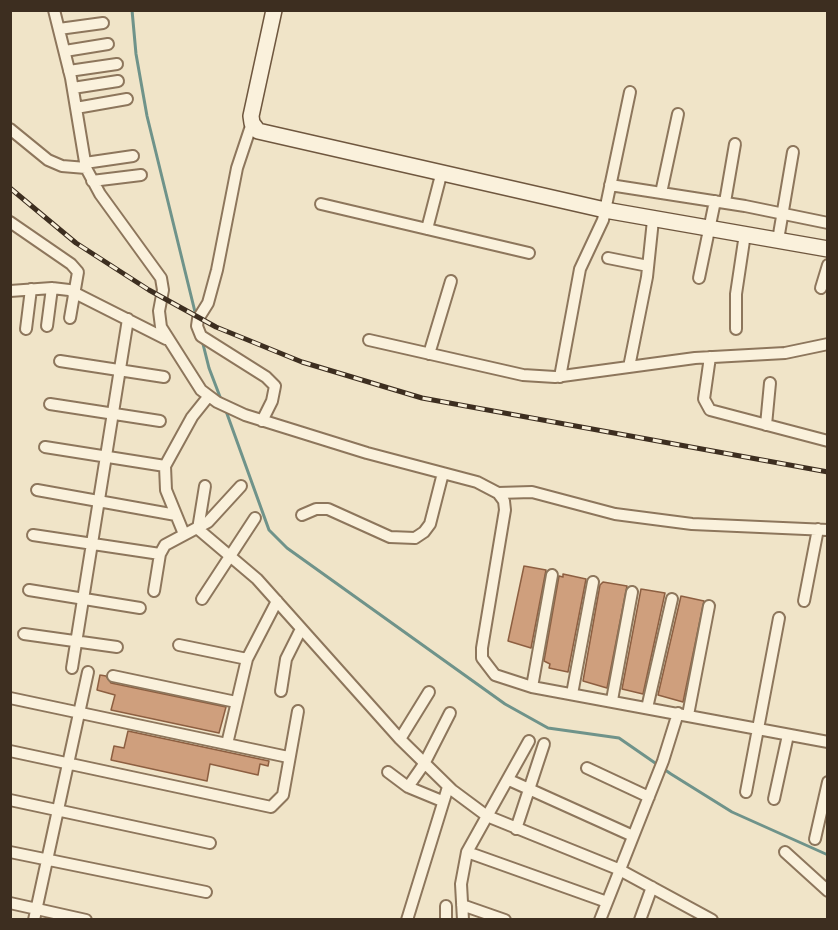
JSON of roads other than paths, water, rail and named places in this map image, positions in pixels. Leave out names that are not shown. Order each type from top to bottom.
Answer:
[{"type":"street","points":[[54,10],[73,88],[86,166],[92,181],[161,278],[163,290],[159,318],[167,339],[194,381],[212,400],[231,409],[262,421],[477,482],[498,493],[504,501],[506,510],[484,631],[482,658],[495,675],[532,687],[612,700],[828,742]]},
{"type":"street","points":[[262,421],[272,401],[275,386],[266,377],[201,336],[197,326],[198,319],[208,303],[217,270],[237,168],[252,123],[274,10]]},
{"type":"street","points":[[59,29],[103,23]]},
{"type":"street","points":[[64,51],[108,44]]},
{"type":"street","points":[[69,71],[117,64]]},
{"type":"street","points":[[73,88],[118,81]]},
{"type":"street","points":[[560,377],[582,261],[600,227],[605,210],[630,92]]},
{"type":"street","points":[[76,108],[127,99]]},
{"type":"street","points":[[661,193],[678,114]]},
{"type":"street","points":[[252,123],[258,131],[274,137],[441,175],[653,220],[828,249]]},
{"type":"street","points":[[10,129],[48,160],[62,166],[86,166],[134,156]]},
{"type":"street","points":[[699,279],[710,229],[720,202],[735,144]]},
{"type":"street","points":[[778,240],[793,152]]},
{"type":"street","points":[[92,181],[141,175]]},
{"type":"street","points":[[426,229],[441,175]]},
{"type":"street","points":[[610,185],[720,202],[828,223]]},
{"type":"street","points":[[321,204],[529,253]]},
{"type":"street","points":[[629,368],[648,266],[653,220]]},
{"type":"street","points":[[10,222],[76,268],[78,276],[69,318]]},
{"type":"street","points":[[736,328],[736,294],[745,234]]},
{"type":"street","points":[[608,258],[648,266]]},
{"type":"street","points":[[821,288],[828,266]]},
{"type":"street","points":[[429,354],[451,281]]},
{"type":"street","points":[[10,284],[21,290],[52,288],[75,293],[167,339]]},
{"type":"street","points":[[47,326],[52,288]]},
{"type":"street","points":[[21,290],[26,329]]},
{"type":"street","points":[[72,668],[128,319]]},
{"type":"street","points":[[369,340],[523,375],[560,377],[710,357],[784,353],[828,344]]},
{"type":"street","points":[[710,357],[704,393],[707,408],[828,441]]},
{"type":"street","points":[[60,361],[164,377]]},
{"type":"street","points":[[766,425],[770,383]]},
{"type":"street","points":[[184,534],[166,490],[165,466],[192,417],[212,400]]},
{"type":"street","points":[[50,404],[160,421]]},
{"type":"street","points":[[45,447],[165,466]]},
{"type":"street","points":[[302,514],[316,509],[328,509],[390,537],[416,538],[430,524],[443,473]]},
{"type":"street","points":[[198,529],[205,486]]},
{"type":"street","points":[[154,591],[160,554],[171,540],[198,529],[218,514],[241,486]]},
{"type":"street","points":[[37,490],[176,515]]},
{"type":"street","points":[[498,493],[532,492],[615,514],[692,524],[823,530],[804,601]]},
{"type":"street","points":[[202,599],[255,518]]},
{"type":"street","points":[[198,529],[257,579],[400,740],[448,787],[487,816],[620,870],[652,887],[694,915],[712,920]]},
{"type":"street","points":[[33,535],[160,554]]},
{"type":"street","points":[[532,687],[552,575]]},
{"type":"street","points":[[572,694],[593,582]]},
{"type":"street","points":[[29,590],[140,608]]},
{"type":"street","points":[[612,700],[632,592]]},
{"type":"street","points":[[647,708],[672,598]]},
{"type":"street","points":[[227,744],[248,659],[277,601]]},
{"type":"street","points":[[600,920],[683,714],[709,606]]},
{"type":"street","points":[[746,792],[779,618]]},
{"type":"street","points":[[280,691],[286,659],[301,629]]},
{"type":"street","points":[[24,634],[117,647]]},
{"type":"street","points":[[179,645],[248,659]]},
{"type":"street","points":[[35,914],[88,672]]},
{"type":"street","points":[[113,676],[236,702]]},
{"type":"street","points":[[400,740],[429,692]]},
{"type":"street","points":[[10,698],[288,757]]},
{"type":"street","points":[[10,751],[263,808],[278,803],[283,795],[298,711]]},
{"type":"street","points":[[408,787],[424,764],[450,713]]},
{"type":"street","points":[[774,800],[788,735]]},
{"type":"street","points":[[463,920],[461,884],[467,852],[529,741]]},
{"type":"street","points":[[516,829],[544,744]]},
{"type":"street","points":[[587,768],[649,797]]},
{"type":"street","points":[[388,772],[408,787],[442,801]]},
{"type":"street","points":[[509,780],[633,836]]},
{"type":"street","points":[[815,839],[828,782]]},
{"type":"street","points":[[407,920],[448,787]]},
{"type":"street","points":[[10,800],[210,843]]},
{"type":"street","points":[[10,852],[206,892]]},
{"type":"street","points":[[467,852],[607,902]]},
{"type":"street","points":[[785,852],[828,891]]},
{"type":"street","points":[[640,920],[652,887]]},
{"type":"street","points":[[10,903],[35,914],[86,920]]},
{"type":"street","points":[[462,904],[505,920]]},
{"type":"street","points":[[446,906],[446,920]]},
{"type":"waterway","points":[[132,10],[136,54],[147,116],[196,316]]},
{"type":"waterway","points":[[202,340],[209,368],[222,402]]},
{"type":"waterway","points":[[226,411],[269,530],[287,548],[505,704],[548,728],[619,738],[732,812],[828,855]]},
{"type":"railway","points":[[10,188],[76,243],[149,290],[216,327],[302,362],[422,398],[828,472]]}]
